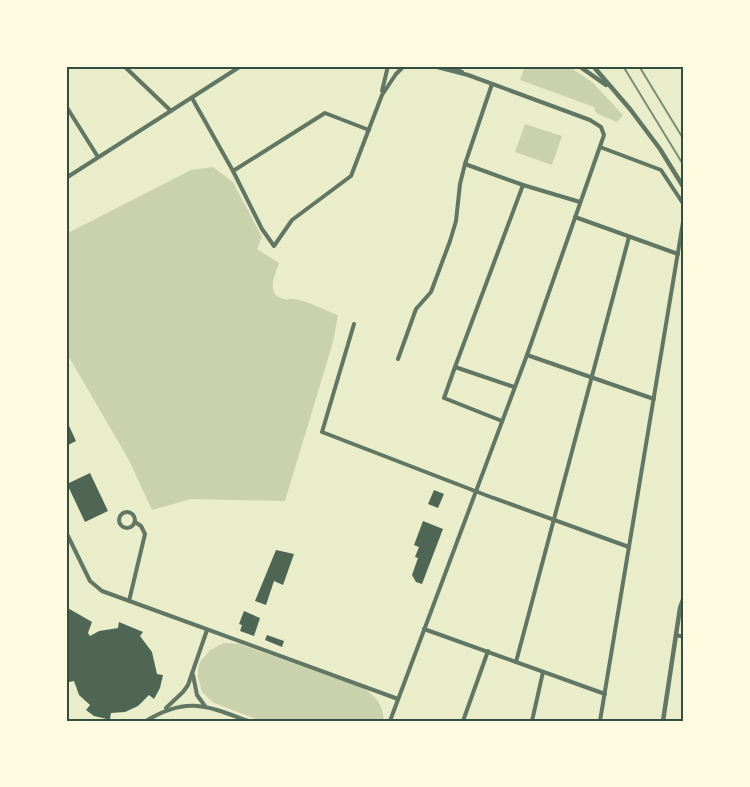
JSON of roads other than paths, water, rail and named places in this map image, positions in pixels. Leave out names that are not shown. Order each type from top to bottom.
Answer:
[{"type":"street","points":[[124,66],[171,111]]},
{"type":"street","points":[[66,178],[241,66]]},
{"type":"street","points":[[382,95],[388,66]]},
{"type":"street","points":[[192,98],[262,229],[274,246],[292,220],[351,176],[382,95],[404,66]]},
{"type":"street","points":[[433,66],[468,75]]},
{"type":"street","points":[[390,721],[502,421],[604,135],[602,130],[590,120],[468,75],[450,66]]},
{"type":"street","points":[[579,66],[612,89]]},
{"type":"street","points":[[592,66],[630,109],[660,149],[684,188]]},
{"type":"street","points":[[398,359],[416,309],[431,292],[450,241],[456,221],[460,184],[465,164],[492,84]]},
{"type":"street","points":[[66,106],[98,157]]},
{"type":"street","points":[[233,171],[325,113],[369,130]]},
{"type":"street","points":[[600,147],[661,170],[684,205]]},
{"type":"street","points":[[465,164],[580,202]]},
{"type":"street","points":[[502,421],[444,398],[523,185]]},
{"type":"street","points":[[600,721],[684,216]]},
{"type":"street","points":[[575,217],[678,254]]},
{"type":"street","points":[[516,662],[629,237]]},
{"type":"street","points":[[354,324],[322,432],[629,547]]},
{"type":"street","points":[[526,355],[654,399]]},
{"type":"street","points":[[455,367],[514,387]]},
{"type":"street","points":[[129,601],[145,534],[141,526],[135,522],[134,515],[124,512],[120,516],[119,522],[125,528],[132,526],[135,522]]},
{"type":"street","points":[[66,532],[87,576],[102,591],[398,699]]},
{"type":"street","points":[[663,721],[684,597]]},
{"type":"street","points":[[424,629],[605,694]]},
{"type":"street","points":[[146,721],[163,711],[183,692],[193,675],[207,630]]},
{"type":"street","points":[[676,635],[684,637]]},
{"type":"street","points":[[462,721],[488,651]]},
{"type":"street","points":[[532,721],[543,672]]},
{"type":"street","points":[[193,675],[197,695],[205,706]]},
{"type":"street","points":[[163,711],[190,705],[205,706],[248,721]]},
{"type":"railway","points":[[623,66],[684,166]]},
{"type":"railway","points":[[639,66],[684,140]]}]
